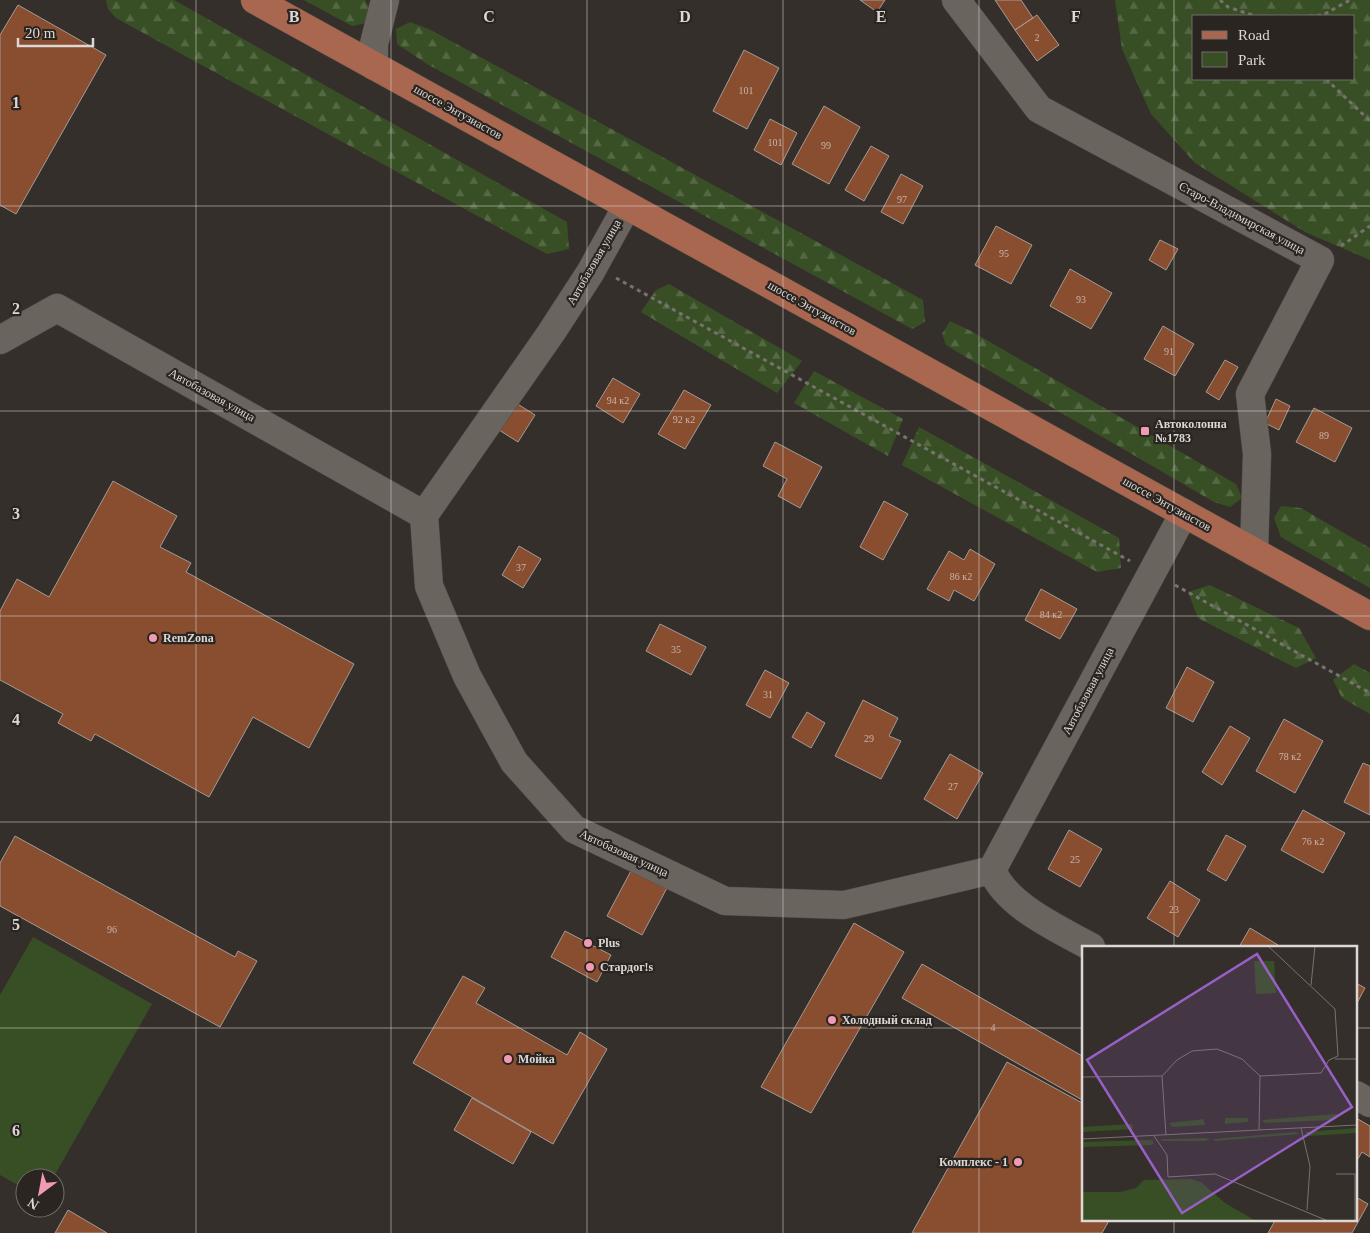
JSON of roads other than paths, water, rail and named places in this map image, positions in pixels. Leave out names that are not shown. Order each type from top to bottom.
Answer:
[{"type":"main road","name":"шоссе Энтузиастов","points":[[255,0],[1370,616]]},
{"type":"street","points":[[374,66],[374,44],[384,0]]},
{"type":"street","name":"Старо-Владимирская улица","points":[[956,0],[1039,109],[1320,260],[1250,394],[1257,454],[1254,552]]},
{"type":"street","name":"Автобазовая улица","points":[[627,206],[594,266],[551,333],[424,515],[429,586],[467,676],[514,762],[574,829],[725,901],[844,905],[992,870],[1184,513]]},
{"type":"street","name":"Автобазовая улица","points":[[0,340],[57,308],[424,515]]},
{"type":"street","points":[[992,870],[995,879],[1010,896],[1042,920],[1089,946]]},
{"type":"street","points":[[1358,1096],[1370,1103]]},
{"type":"place","name":"Автоколонна №1783","points":[[1145,431]]},
{"type":"place","name":"RemZona","points":[[153,638]]},
{"type":"place","name":"Plus","points":[[588,943]]},
{"type":"place","name":"Стардог!s","points":[[590,967]]},
{"type":"place","name":"Холодный склад","points":[[832,1020]]},
{"type":"place","name":"Мойка","points":[[508,1059]]},
{"type":"place","name":"Комплекс - 1","points":[[1018,1162]]}]
